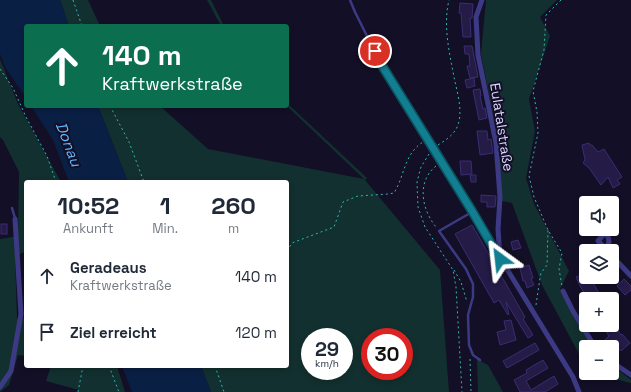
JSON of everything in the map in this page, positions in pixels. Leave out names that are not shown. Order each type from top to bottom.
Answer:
[{"type":"street","name":"Eulatalstraße","points":[[482,0],[476,17],[478,55],[496,143],[500,197],[498,229],[500,259]]},
{"type":"street","name":"Eulatalstraße","points":[[433,148],[579,392]]},
{"type":"street","points":[[0,387],[11,371],[21,314],[15,219]]},
{"type":"street","points":[[619,263],[631,276]]},
{"type":"street","points":[[563,290],[573,311],[591,340]]},
{"type":"street","points":[[619,367],[631,375]]},
{"type":"lane","points":[[350,0],[381,64],[433,148]]},
{"type":"lane","points":[[12,208],[15,219]]},
{"type":"lane","points":[[472,211],[439,230],[466,269],[473,284],[473,297],[469,307],[468,336],[470,349],[473,355],[480,360]]},
{"type":"path","points":[[73,0],[81,24]]},
{"type":"path","points":[[449,0],[446,13],[448,48],[460,106],[459,117],[457,127],[451,136],[433,148],[421,166],[417,182],[418,207],[425,227],[461,282],[469,307]]},
{"type":"path","points":[[561,0],[546,15],[544,50],[533,91],[537,112],[538,133],[529,176],[534,197],[548,230],[562,253],[559,270],[563,290]]},
{"type":"path","points":[[0,69],[14,88],[26,117],[47,156],[55,180]]},
{"type":"path","points":[[111,108],[128,142],[143,180]]},
{"type":"path","points":[[289,248],[292,243],[334,227],[343,202],[358,196],[394,193],[400,184],[408,157],[414,149],[427,139]]},
{"type":"path","points":[[439,230],[432,222],[426,209],[423,188],[429,173],[441,162]]},
{"type":"path","points":[[533,314],[541,273],[547,265],[548,230]]},
{"type":"path","points":[[454,270],[462,392]]},
{"type":"path","points":[[470,349],[471,392]]},
{"type":"path","points":[[78,392],[83,368]]},
{"type":"path","points":[[111,368],[119,392]]},
{"type":"path","points":[[216,368],[224,392]]},
{"type":"green space","points":[[60,0],[88,0],[99,24],[68,24]]},
{"type":"green space","points":[[207,0],[211,0],[223,24],[220,24]]},
{"type":"green space","points":[[486,0],[557,0],[540,17],[550,36],[529,99],[535,131],[526,178],[534,204],[569,271],[560,289],[579,322],[579,332],[584,332],[589,340],[579,340],[579,354],[542,285],[512,203],[502,201],[497,136],[481,54]]},
{"type":"green space","points":[[0,59],[18,104],[60,180],[24,180],[24,252],[15,257],[17,319],[24,318],[24,356],[18,355],[9,385],[0,392],[0,239],[18,236],[19,172],[3,140],[0,137]]},
{"type":"green space","points":[[289,105],[367,178],[365,180],[440,270],[449,392],[211,392],[202,368],[289,368],[289,180],[127,180],[99,108],[162,108],[208,149],[364,179],[289,108]]},
{"type":"green space","points":[[477,359],[488,365],[503,392],[478,392]]},
{"type":"green space","points":[[50,368],[118,368],[125,392],[79,392],[79,390],[46,381]]},
{"type":"green space","points":[[619,371],[631,380],[631,383],[618,380]]},
{"type":"water","points":[[0,0],[60,0],[68,24],[24,24],[24,95],[5,67],[0,54]]},
{"type":"water","name":"Donau","points":[[32,108],[99,108],[127,180],[68,180],[53,140]]},
{"type":"water","points":[[123,368],[202,368],[211,392],[132,392]]},
{"type":"building","points":[[460,3],[473,4],[472,18],[470,18],[471,37],[463,37],[461,13],[459,13]]},
{"type":"building","points":[[464,46],[472,46],[478,77],[470,78],[467,66],[470,66],[469,54],[465,54]]},
{"type":"building","points":[[474,78],[475,86],[467,88],[465,80]]},
{"type":"building","points":[[480,89],[483,109],[485,108],[487,118],[479,120],[473,90]]},
{"type":"building","points":[[477,131],[487,131],[488,140],[491,139],[493,153],[480,155]]},
{"type":"building","points":[[589,143],[598,152],[604,149],[622,177],[617,180],[620,184],[613,188],[608,177],[601,185],[589,168],[583,163],[585,160],[582,145]]},
{"type":"building","points":[[460,161],[471,161],[472,174],[461,175]]},
{"type":"building","points":[[470,175],[476,175],[476,182],[471,182]]},
{"type":"building","points":[[481,195],[496,196],[495,207],[487,207],[487,202],[481,202]]},
{"type":"building","points":[[1,224],[7,224],[7,234],[1,234]]},
{"type":"building","points":[[472,225],[525,317],[523,319],[533,335],[528,338],[506,302],[508,315],[499,300],[494,303],[455,234]]},
{"type":"building","points":[[518,240],[521,248],[513,250],[511,242]]},
{"type":"building","points":[[529,265],[533,278],[531,279],[534,285],[527,288],[525,281],[523,281],[520,268]]},
{"type":"building","points":[[579,276],[579,284],[576,277]]},
{"type":"building","points":[[624,279],[631,286],[631,290],[625,295],[617,286]]},
{"type":"building","points":[[579,284],[594,284],[598,292],[584,292]]},
{"type":"building","points":[[511,320],[516,340],[500,345],[497,332],[506,330],[504,321]]},
{"type":"building","points":[[606,332],[619,332],[630,343],[621,351],[619,349],[619,340],[605,340],[609,336]]},
{"type":"building","points":[[535,343],[539,350],[507,368],[503,361]]},
{"type":"building","points":[[543,360],[548,368],[526,381],[531,390],[554,376],[558,384],[545,392],[520,392],[514,380],[527,373],[526,370]]},
{"type":"route","points":[[375,51],[381,64],[500,259]]}]
